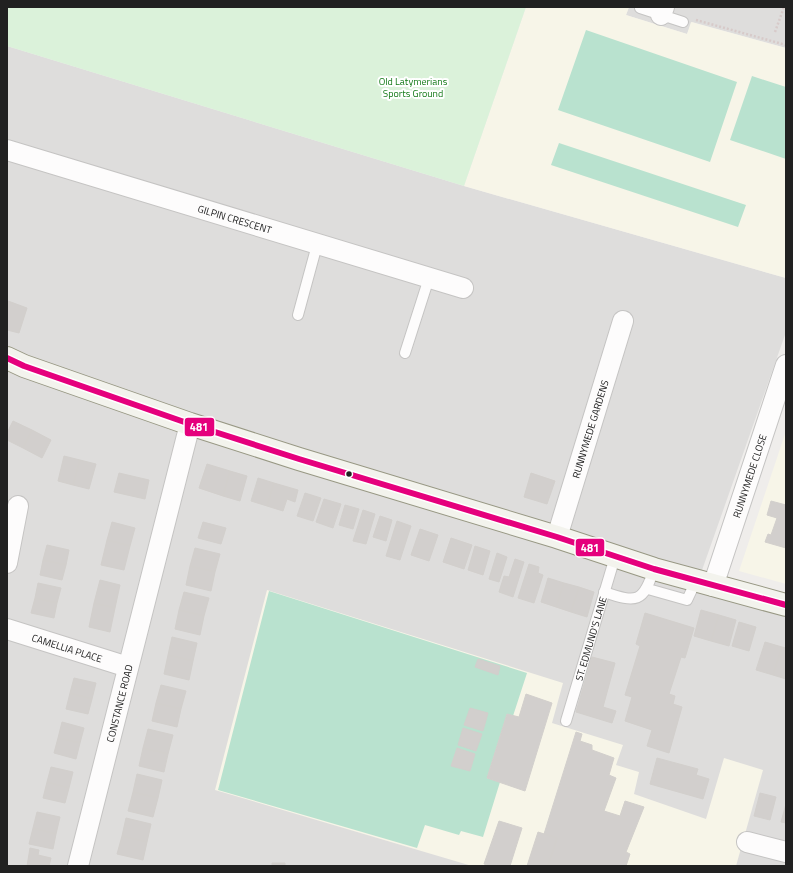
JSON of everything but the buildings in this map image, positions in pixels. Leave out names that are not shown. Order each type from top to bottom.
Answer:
[{"type":"street","name":"GILPIN CRESCENT","points":[[7,150],[463,288]]},
{"type":"street","name":"RUNNYMEDE GARDENS","points":[[557,537],[623,322]]},
{"type":"street","points":[[7,358],[24,366],[190,424],[557,537],[654,569],[786,605]]},
{"type":"street","name":"RUNNYMEDE CLOSE","points":[[704,583],[786,365]]},
{"type":"street","name":"CONSTANCE ROAD","points":[[78,866],[190,424]]},
{"type":"street","points":[[7,563],[18,506]]},
{"type":"street","name":"CAMELLIA PLACE","points":[[7,629],[128,667]]},
{"type":"street","points":[[748,842],[786,852]]},
{"type":"lane","points":[[640,8],[663,11],[683,22]]},
{"type":"lane","points":[[298,315],[317,245]]},
{"type":"lane","points":[[404,353],[429,278]]},
{"type":"lane","name":"ST. EDMUND'S LANE","points":[[566,721],[615,557]]},
{"type":"lane","points":[[604,592],[627,600],[639,598],[648,589],[654,569]]},
{"type":"lane","points":[[648,589],[687,600],[704,583]]},
{"type":"path","points":[[776,32],[784,7]]},
{"type":"path","points":[[694,19],[786,45]]},
{"type":"shaded area","points":[[526,7],[629,7],[626,15],[687,34],[691,22],[786,48],[786,278],[464,186]]},
{"type":"shaded area","points":[[629,7],[786,7],[786,48],[692,22],[687,34],[626,15]]},
{"type":"shaded area","points":[[7,46],[464,186],[786,278],[786,332],[695,590],[786,615],[786,866],[7,866]]},
{"type":"shaded area","points":[[786,431],[786,584],[739,571]]},
{"type":"shaded area","points":[[267,590],[563,683],[552,723],[623,745],[616,765],[639,772],[634,794],[706,819],[724,758],[763,770],[736,866],[472,866],[215,790]]},
{"type":"green space","name":"Old Latymerians Sports Ground","points":[[7,7],[526,7],[464,186],[7,46]]},
{"type":"green space","points":[[586,30],[737,82],[710,162],[558,110]]},
{"type":"green space","points":[[752,76],[786,87],[786,159],[730,140]]},
{"type":"green space","points":[[559,143],[746,205],[738,227],[551,165]]},
{"type":"green space","points":[[269,591],[527,673],[513,716],[507,714],[487,778],[500,782],[483,837],[461,831],[459,835],[425,825],[417,848],[218,790]]},
{"type":"transit line","name":"481","points":[[7,358],[24,366],[190,424],[299,459],[557,537],[654,569],[786,605]]}]
